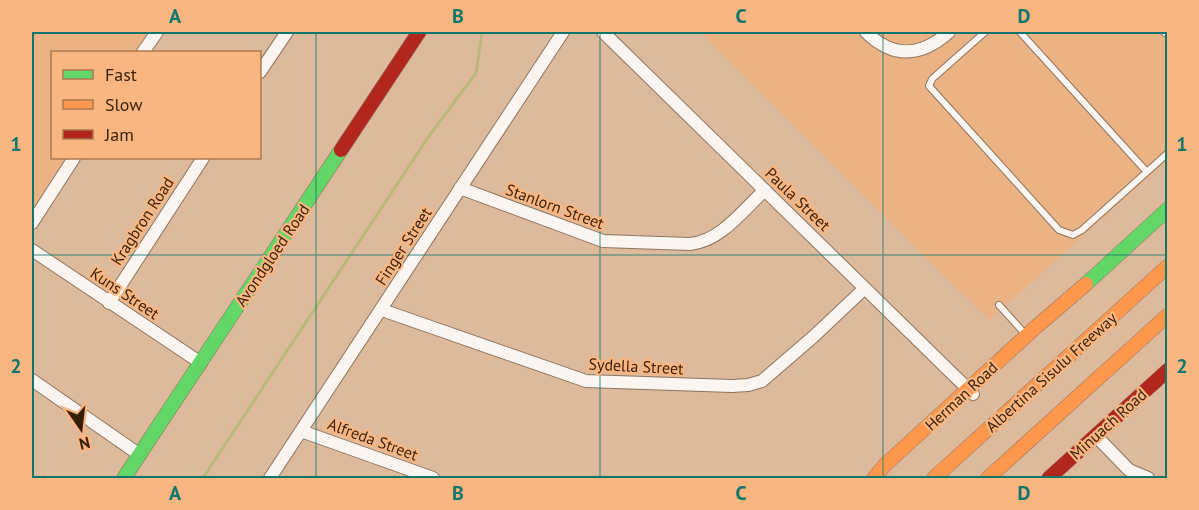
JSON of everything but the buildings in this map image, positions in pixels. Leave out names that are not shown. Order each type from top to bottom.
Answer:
[{"type":"main road","name":"Avondgloed Road","points":[[124,478],[419,32]]},
{"type":"main road","name":"Herman Road","points":[[971,393],[1026,336],[1051,316],[1167,209]]},
{"type":"main road","name":"Albertina Sisulu Freeway","points":[[934,478],[1167,266]]},
{"type":"main road","points":[[988,478],[1167,315]]},
{"type":"main road","name":"Herman Road","points":[[875,478],[885,465],[1042,331],[1051,316]]},
{"type":"main road","name":"Minuach Road","points":[[1049,478],[1167,370]]},
{"type":"street","points":[[144,51],[157,32]]},
{"type":"street","points":[[261,71],[287,32]]},
{"type":"street","name":"Finger Street","points":[[270,478],[563,32]]},
{"type":"street","name":"Paula Street","points":[[603,32],[971,393]]},
{"type":"street","points":[[866,32],[881,45],[900,51],[921,50],[949,32]]},
{"type":"street","points":[[32,223],[73,159]]},
{"type":"street","name":"Kragbron Road","points":[[109,303],[202,159]]},
{"type":"street","name":"Stanlorn Street","points":[[460,188],[603,241],[690,244],[704,242],[717,235],[765,190]]},
{"type":"street","name":"Kuns Street","points":[[32,250],[201,363]]},
{"type":"street","name":"Sydella Street","points":[[382,310],[579,379],[598,382],[732,386],[754,384],[766,378],[865,288]]},
{"type":"street","points":[[32,380],[140,455]]},
{"type":"street","name":"Alfreda Street","points":[[301,430],[433,478]]},
{"type":"street","points":[[1096,436],[1129,470],[1148,478]]},
{"type":"lane","points":[[985,32],[932,79],[929,86],[1059,230],[1070,235],[1078,233],[1167,153]]},
{"type":"lane","points":[[1020,32],[1146,171]]},
{"type":"lane","points":[[1164,32],[1167,35]]},
{"type":"lane","points":[[999,305],[1026,336]]},
{"type":"shaded area","points":[[32,32],[154,32],[141,51],[51,51],[51,159],[67,159],[32,211]]},
{"type":"shaded area","points":[[700,32],[1167,32],[1167,161],[989,320]]},
{"type":"waterway","points":[[203,478],[429,136],[476,73],[482,32]]},
{"type":"traffic: fast","points":[[124,478],[341,150]]},
{"type":"traffic: fast","points":[[1086,284],[1168,209]]},
{"type":"traffic: slow","points":[[934,478],[1168,266]]},
{"type":"traffic: slow","points":[[874,478],[885,465],[1086,284]]},
{"type":"traffic: slow","points":[[988,478],[1168,315]]},
{"type":"traffic: jam","points":[[341,150],[419,32]]},
{"type":"traffic: jam","points":[[1049,478],[1168,370]]}]
